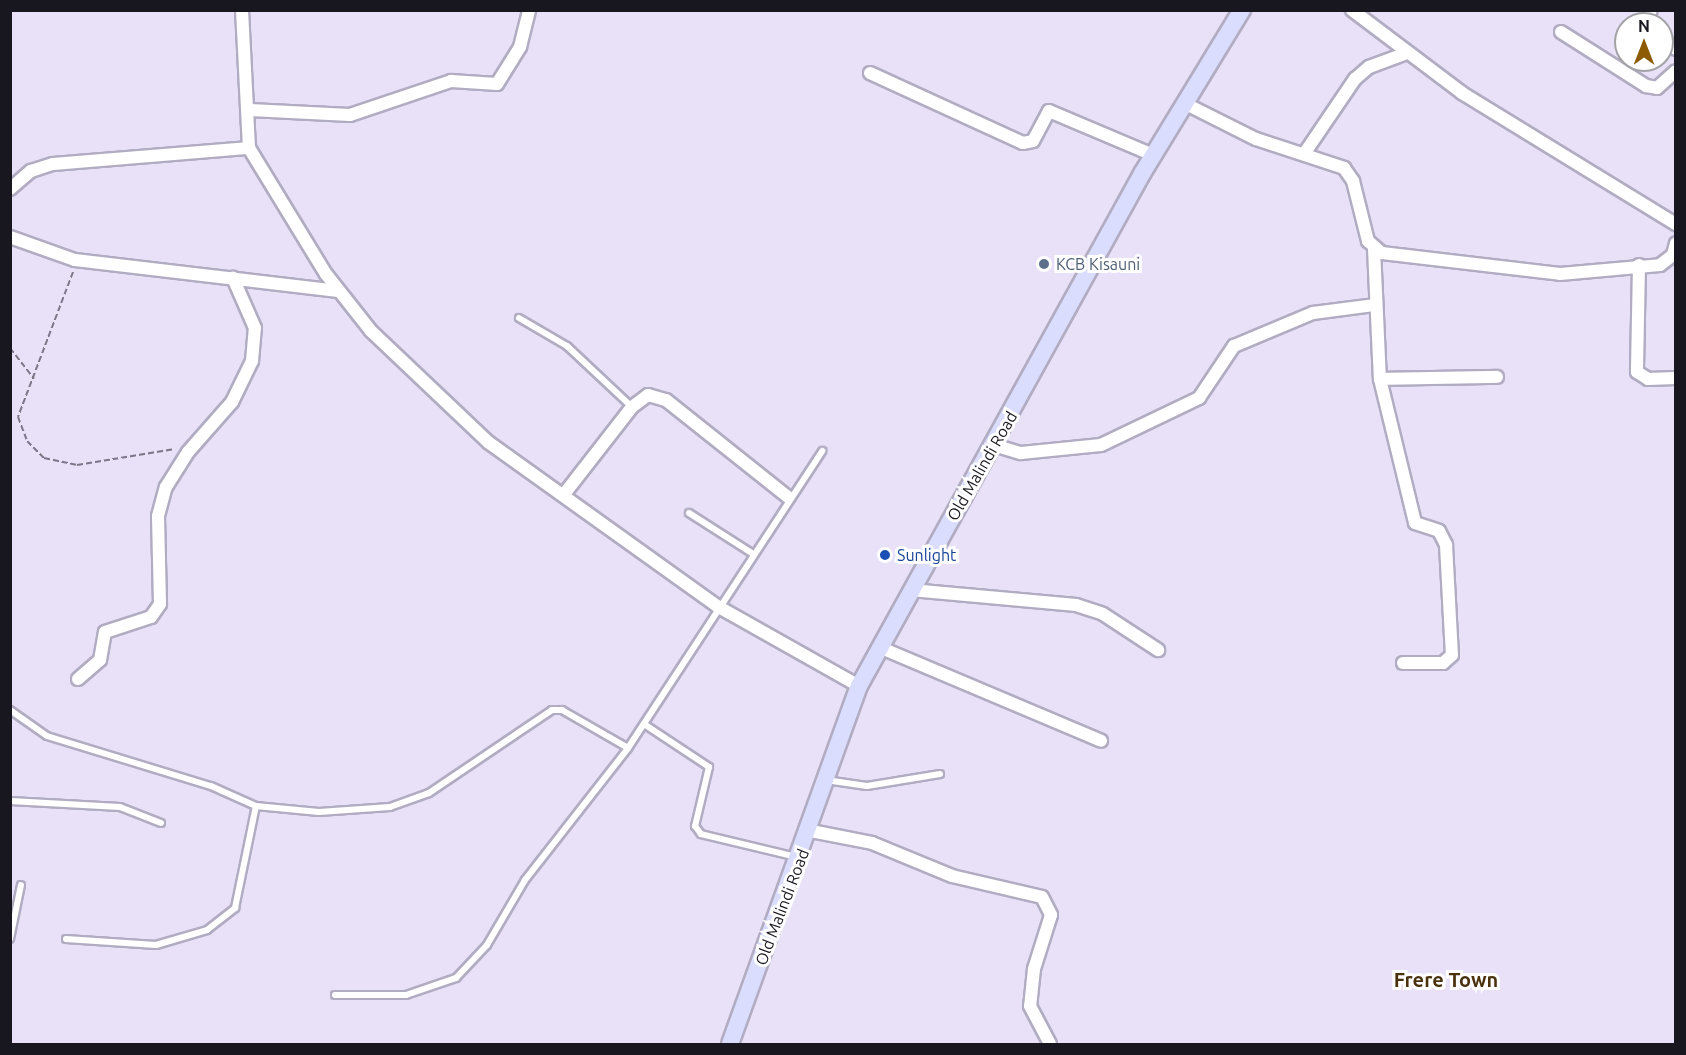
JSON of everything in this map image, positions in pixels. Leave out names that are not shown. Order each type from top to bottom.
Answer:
[{"type":"main road","name":"Old Malindi Road","points":[[732,1044],[811,831],[825,780],[859,686],[1153,155],[1242,10]]},
{"type":"street","points":[[242,10],[250,110],[249,148],[338,291],[371,331],[474,431],[565,493],[717,606],[859,686]]},
{"type":"street","points":[[250,110],[350,115],[451,81],[497,84],[520,47],[529,10]]},
{"type":"street","points":[[1352,10],[1407,53],[1535,140],[1676,224]]},
{"type":"street","points":[[1561,32],[1646,86],[1657,88],[1676,71]]},
{"type":"street","points":[[1304,154],[1355,79],[1368,67],[1407,53]]},
{"type":"street","points":[[870,73],[1023,143],[1033,141],[1049,111],[1153,155]]},
{"type":"street","points":[[1184,103],[1256,139],[1304,154],[1327,158],[1348,173],[1374,249],[1380,379],[1415,523],[1439,531],[1446,544],[1452,655],[1443,663],[1403,663]]},
{"type":"street","points":[[10,189],[31,171],[53,164],[249,148]]},
{"type":"street","points":[[10,237],[75,260],[338,291]]},
{"type":"street","points":[[1374,249],[1560,274],[1639,265],[1660,265],[1672,255],[1676,243]]},
{"type":"street","points":[[1639,265],[1637,372],[1648,380],[1676,378]]},
{"type":"street","points":[[78,679],[100,660],[105,632],[151,617],[160,604],[158,516],[166,487],[188,452],[232,402],[252,361],[255,328],[232,278]]},
{"type":"street","points":[[994,445],[1021,453],[1101,445],[1199,398],[1234,346],[1313,313],[1375,305]]},
{"type":"street","points":[[1380,379],[1497,377]]},
{"type":"street","points":[[565,493],[632,407],[648,395],[666,400],[788,497]]},
{"type":"street","points":[[911,590],[1076,605],[1103,614],[1158,650]]},
{"type":"street","points":[[879,647],[1101,741]]},
{"type":"street","points":[[811,831],[872,843],[952,876],[1042,897],[1051,915],[1034,969],[1030,1006],[1050,1044]]},
{"type":"lane","points":[[519,318],[567,346],[632,407]]},
{"type":"lane","points":[[335,995],[406,995],[456,978],[487,945],[525,880],[628,748],[788,497],[822,451]]},
{"type":"lane","points":[[689,513],[753,554]]},
{"type":"lane","points":[[10,710],[47,736],[211,786],[256,806],[319,812],[390,807],[429,793],[552,710],[562,710],[628,748]]},
{"type":"lane","points":[[644,724],[709,767],[695,826],[701,834],[800,858]]},
{"type":"lane","points":[[825,780],[867,786],[940,774]]},
{"type":"lane","points":[[10,801],[120,807],[161,823]]},
{"type":"lane","points":[[66,939],[135,946],[207,930],[235,908],[256,806]]},
{"type":"lane","points":[[10,939],[21,885]]},
{"type":"path","points":[[75,260],[68,294],[52,321],[19,424],[44,458],[77,465],[175,448],[188,452]]},
{"type":"path","points":[[10,348],[34,379]]},
{"type":"place","name":"KCB Kisauni","points":[[1044,264]]},
{"type":"place","name":"Sunlight","points":[[885,555]]},
{"type":"district","name":"Frere Town","points":[[1446,979]]}]
